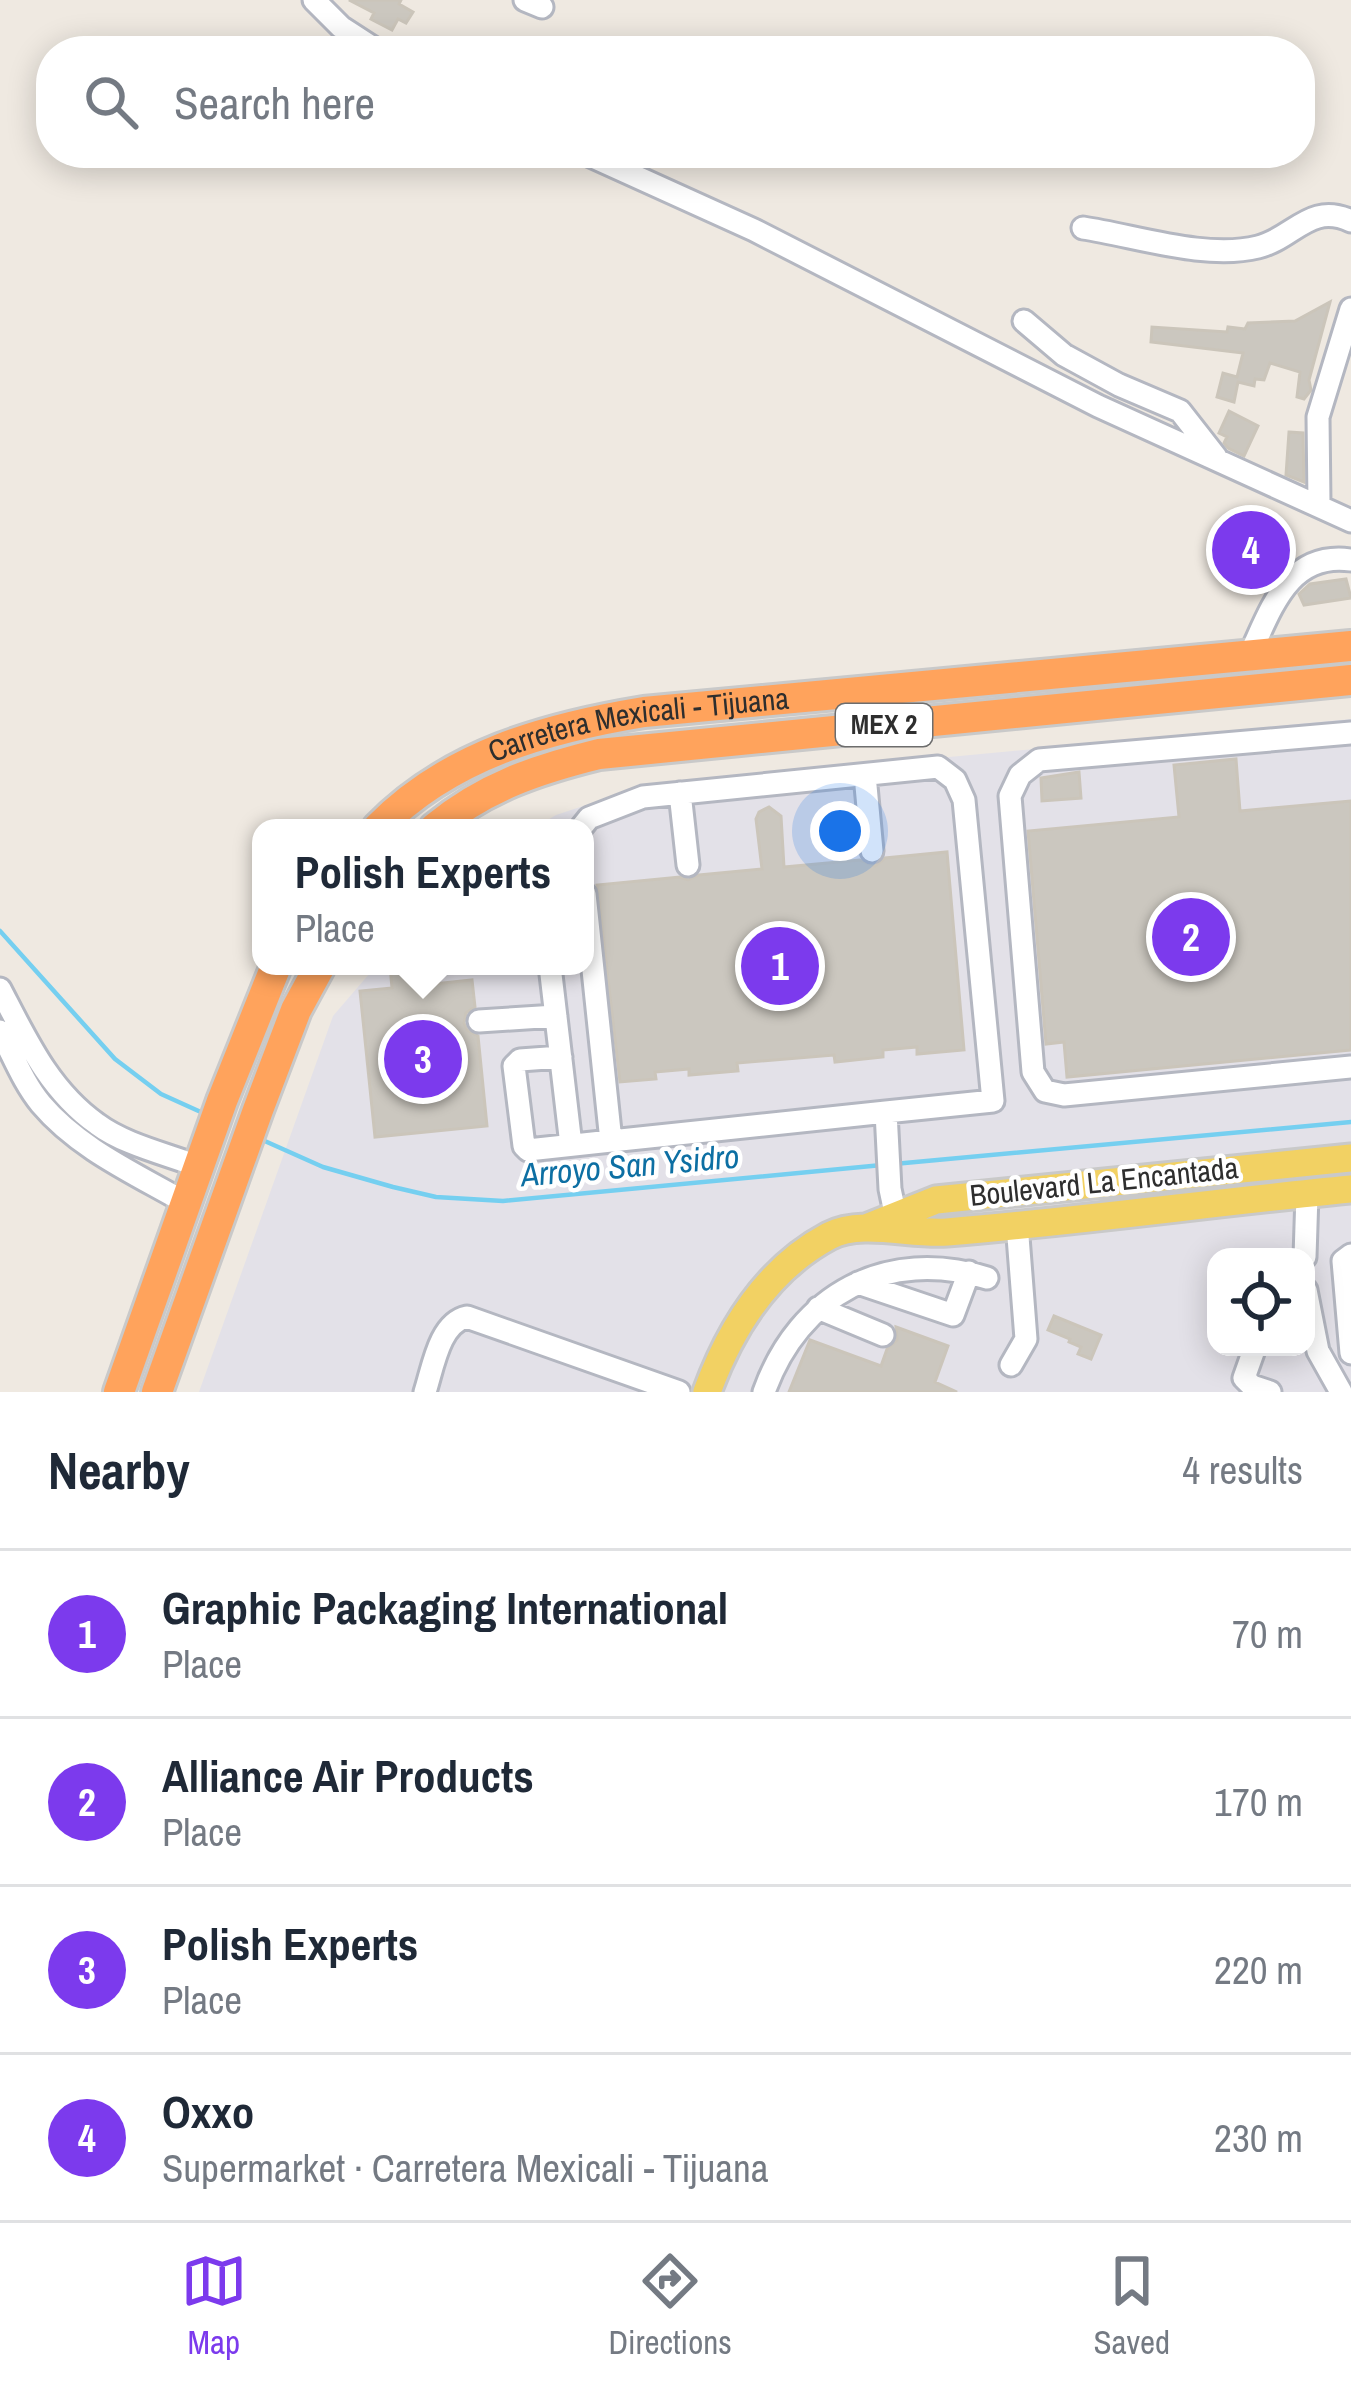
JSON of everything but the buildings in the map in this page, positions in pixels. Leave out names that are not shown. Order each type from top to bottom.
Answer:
[{"type":"highway","name":"Carretera Mexicali - Tijuana","points":[[389,819],[452,770],[577,723],[644,712],[1351,646]]},
{"type":"highway","name":"Carretera Mexicali - Tijuana","points":[[448,819],[488,790],[599,754],[1351,680]]},
{"type":"highway","points":[[119,1392],[222,1100],[272,975]]},
{"type":"highway","points":[[157,1392],[296,1010],[315,975]]},
{"type":"main road","name":"Boulevard La Encantada","points":[[707,1392],[744,1311],[783,1269],[832,1234],[862,1229],[894,1212],[936,1200],[1351,1158]]},
{"type":"main road","name":"Boulevard La Encantada","points":[[894,1212],[946,1233],[1351,1190]]},
{"type":"street","points":[[314,0],[355,36]]},
{"type":"street","points":[[617,168],[754,230],[1099,406],[1351,521]]},
{"type":"street","points":[[1083,229],[1220,252],[1262,246],[1313,217],[1335,214],[1351,221]]},
{"type":"street","points":[[1319,504],[1318,418],[1351,309]]},
{"type":"street","points":[[1024,321],[1064,355],[1180,411],[1216,458]]},
{"type":"street","points":[[1249,656],[1279,592],[1294,574],[1320,560],[1351,560]]},
{"type":"street","points":[[1351,733],[1040,760],[1020,775],[1010,796],[1034,1072],[1045,1091],[1064,1095],[1351,1067]]},
{"type":"street","points":[[560,1057],[520,1060],[514,1066],[521,1140],[528,1150],[993,1101],[964,800],[955,780],[938,767],[643,797],[588,819]]},
{"type":"street","points":[[866,775],[872,851]]},
{"type":"street","points":[[680,793],[688,866]]},
{"type":"street","points":[[551,975],[571,1145]]},
{"type":"street","points":[[593,975],[610,1141]]},
{"type":"street","points":[[0,989],[42,1069],[94,1137],[202,1162]]},
{"type":"street","points":[[479,1021],[556,1016]]},
{"type":"street","points":[[0,1031],[39,1102],[186,1203]]},
{"type":"street","points":[[886,1112],[894,1212]]},
{"type":"street","points":[[1305,1248],[1307,1194]]},
{"type":"street","points":[[1011,1365],[1026,1339],[1017,1224]]},
{"type":"street","points":[[1351,1255],[1343,1261],[1351,1353]]},
{"type":"street","points":[[764,1392],[777,1357],[800,1325],[858,1283],[888,1273],[937,1268],[978,1275],[953,1315],[858,1283]]},
{"type":"street","points":[[818,1308],[883,1335]]},
{"type":"street","points":[[424,1392],[447,1330],[467,1317],[646,1387],[679,1392]]},
{"type":"street","points":[[1315,1336],[1318,1351],[1341,1392]]},
{"type":"street","points":[[1252,1356],[1244,1378],[1252,1387],[1270,1392]]},
{"type":"shaded area","points":[[1351,719],[1351,1392],[199,1392],[333,1016],[368,975],[594,975],[594,819],[549,819],[643,786]]},
{"type":"waterway","name":"Arroyo San Ysidro","points":[[0,931],[115,1059],[161,1094],[203,1113]]},
{"type":"waterway","name":"Arroyo San Ysidro","points":[[894,1164],[1351,1122]]},
{"type":"waterway","name":"Arroyo San Ysidro","points":[[258,1138],[323,1167],[393,1187],[436,1197],[503,1201],[882,1165]]},
{"type":"place","name":"Oxxo","points":[[1251,550]]},
{"type":"place","name":"Alliance Air Products","points":[[1191,937]]},
{"type":"place","name":"Graphic Packaging International","points":[[780,966]]},
{"type":"place","name":"Polish Experts","points":[[423,1059]]}]
